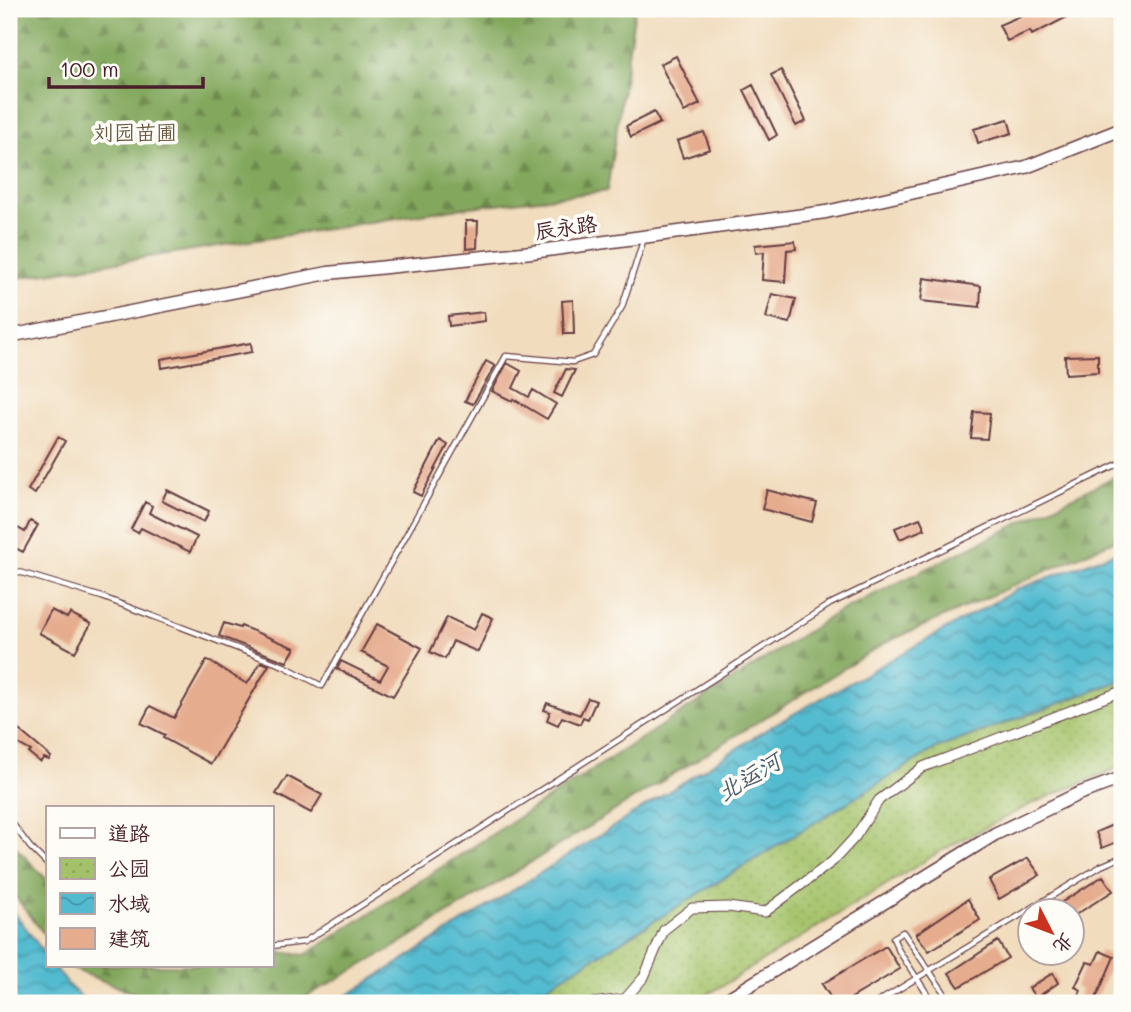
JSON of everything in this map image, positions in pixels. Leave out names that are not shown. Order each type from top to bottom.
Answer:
[{"type":"main road","name":"辰永路","points":[[9,336],[328,272],[532,253],[826,212],[1026,167],[1122,129]]},
{"type":"main road","points":[[721,1003],[995,834],[1078,794],[1122,778]]},
{"type":"street","points":[[593,1003],[625,999],[644,977],[664,930],[692,908],[728,907],[765,912],[833,861],[855,837],[879,800],[923,767],[1122,691]]},
{"type":"lane","points":[[9,569],[115,602],[284,666],[322,686],[506,356],[573,362],[593,355],[622,307],[644,237]]},
{"type":"lane","points":[[273,946],[304,942],[830,604],[1122,462]]},
{"type":"lane","points":[[9,819],[46,863]]},
{"type":"lane","points":[[876,1003],[1101,866],[1122,857]]},
{"type":"lane","points":[[933,1003],[899,951],[894,938],[903,932],[951,1003]]},
{"type":"lane","points":[[1115,1003],[1122,999]]},
{"type":"green space","name":"刘园苗圃","points":[[9,9],[635,9],[607,191],[453,209],[9,279]]},
{"type":"green space","points":[[1122,473],[1122,537],[885,643],[391,949],[295,1003],[159,1003],[69,967],[273,967],[273,951],[305,955],[836,613]]},
{"type":"green space","points":[[1122,680],[1122,766],[1031,804],[944,849],[694,1003],[520,1003],[935,749]]},
{"type":"green space","points":[[9,840],[46,879],[46,937],[9,888]]},
{"type":"water","name":"北运河","points":[[1122,550],[1122,680],[935,749],[520,1003],[329,1003],[345,997],[772,726],[1018,589]]},
{"type":"water","points":[[9,905],[46,956],[46,967],[55,967],[71,988],[89,1003],[9,1003]]},
{"type":"building","points":[[1037,9],[1068,9],[1071,15],[1032,35],[1030,31],[1007,41],[999,25]]},
{"type":"building","points":[[676,56],[700,104],[684,112],[660,64]]},
{"type":"building","points":[[781,70],[806,121],[796,126],[771,75]]},
{"type":"building","points":[[753,85],[777,135],[769,140],[744,90]]},
{"type":"building","points":[[654,112],[660,123],[631,137],[626,126]]},
{"type":"building","points":[[1008,119],[1012,133],[978,143],[974,129]]},
{"type":"building","points":[[704,132],[710,149],[683,158],[677,141]]},
{"type":"building","points":[[466,221],[478,221],[477,248],[466,249]]},
{"type":"building","points":[[795,241],[796,249],[787,250],[785,282],[762,280],[764,252],[756,253],[755,245]]},
{"type":"building","points":[[924,278],[981,286],[980,307],[921,301]]},
{"type":"building","points":[[772,294],[796,299],[790,323],[766,318]]},
{"type":"building","points":[[573,300],[574,334],[564,334],[562,301]]},
{"type":"building","points":[[484,312],[485,321],[449,326],[448,316]]},
{"type":"building","points":[[251,343],[252,352],[162,368],[161,359]]},
{"type":"building","points":[[1098,355],[1098,372],[1066,374],[1065,356]]},
{"type":"building","points":[[486,361],[495,366],[473,404],[465,401]]},
{"type":"building","points":[[507,363],[521,371],[513,388],[529,397],[533,390],[556,404],[547,419],[513,399],[512,401],[492,391]]},
{"type":"building","points":[[566,369],[575,370],[562,397],[554,393]]},
{"type":"building","points":[[974,412],[990,413],[987,439],[971,438]]},
{"type":"building","points":[[58,437],[65,441],[35,494],[28,490]]},
{"type":"building","points":[[440,440],[448,445],[421,496],[413,492]]},
{"type":"building","points":[[167,490],[209,511],[204,522],[162,501]]},
{"type":"building","points":[[767,490],[817,503],[812,522],[762,509]]},
{"type":"building","points":[[145,502],[152,506],[149,513],[197,537],[190,552],[141,528],[138,533],[131,529]]},
{"type":"building","points":[[920,518],[925,529],[900,539],[895,528]]},
{"type":"building","points":[[30,521],[38,525],[23,552],[9,545],[9,523],[25,532]]},
{"type":"building","points":[[51,610],[67,618],[70,613],[91,624],[75,652],[39,633]]},
{"type":"building","points":[[482,613],[493,618],[478,652],[453,641],[445,659],[430,652],[447,617],[474,630]]},
{"type":"building","points":[[224,623],[240,628],[241,626],[295,648],[287,662],[219,636]]},
{"type":"building","points":[[377,624],[422,648],[393,696],[337,669],[341,661],[380,680],[388,666],[361,652]]},
{"type":"building","points":[[207,660],[247,684],[261,662],[269,665],[211,764],[141,723],[150,706],[174,718]]},
{"type":"building","points":[[588,698],[596,701],[588,719],[583,717],[580,724],[562,717],[558,725],[547,720],[550,712],[544,710],[547,703],[580,715]]},
{"type":"building","points":[[19,730],[51,757],[49,760],[44,758],[40,762],[29,753],[31,751],[13,741]]},
{"type":"building","points":[[287,776],[322,795],[311,813],[276,794]]},
{"type":"building","points":[[1122,821],[1122,840],[1102,848],[1096,832]]},
{"type":"building","points":[[1028,858],[1040,875],[999,899],[989,880]]},
{"type":"building","points":[[1103,876],[1113,891],[1086,908],[1086,897],[1070,897]]},
{"type":"building","points":[[968,899],[980,920],[929,951],[916,934]]},
{"type":"building","points":[[998,941],[1008,958],[959,987],[949,973]]},
{"type":"building","points":[[886,946],[900,969],[843,1003],[834,1003],[822,984]]},
{"type":"building","points":[[1100,951],[1114,957],[1094,1003],[1076,1003],[1081,990],[1075,987],[1087,962],[1094,964]]},
{"type":"building","points":[[1053,973],[1058,983],[1036,998],[1029,988]]}]
